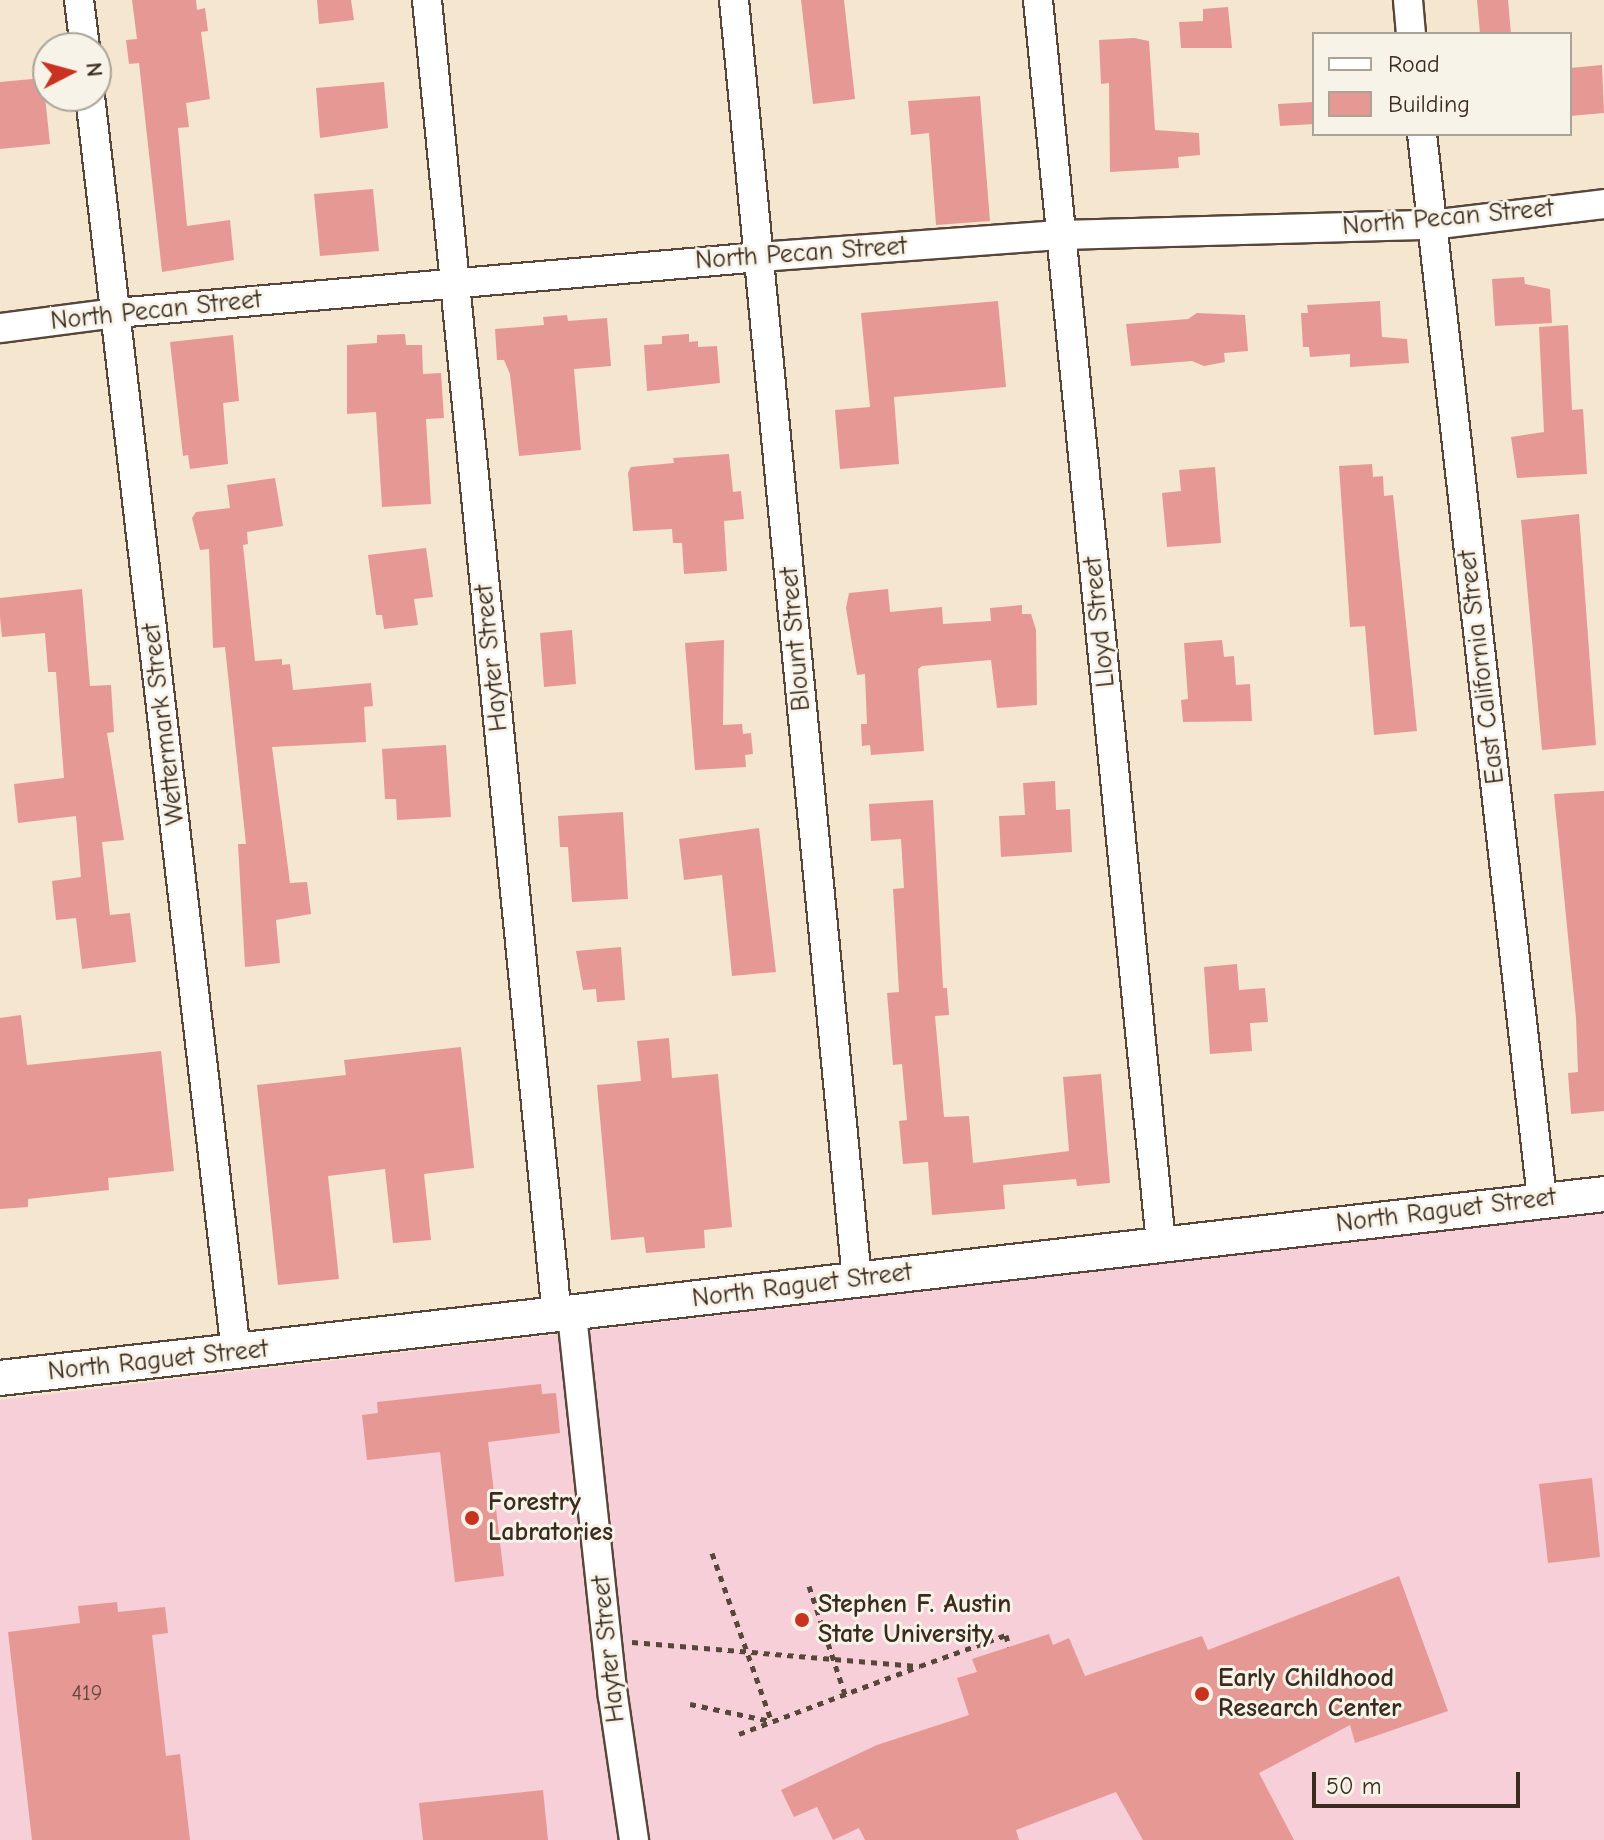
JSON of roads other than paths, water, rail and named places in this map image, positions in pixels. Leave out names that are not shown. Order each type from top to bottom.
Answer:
[{"type":"street","points":[[79,0],[83,32]]},
{"type":"street","name":"Hayter Street","points":[[427,0],[454,281],[565,1316],[634,1840]]},
{"type":"street","name":"Blount Street","points":[[734,0],[857,1279]]},
{"type":"street","name":"Lloyd Street","points":[[1038,0],[1161,1244]]},
{"type":"street","points":[[1408,0],[1411,32]]},
{"type":"street","name":"Wettermark Street","points":[[92,112],[236,1353]]},
{"type":"street","name":"East California Street","points":[[1422,136],[1542,1199]]},
{"type":"street","name":"North Pecan Street","points":[[0,328],[116,313],[454,281],[760,257],[1062,235],[1431,225],[1604,204]]},
{"type":"street","name":"North Raguet Street","points":[[0,1378],[565,1316],[857,1279],[1604,1194]]},
{"type":"place","name":"Forestry Labratories","points":[[472,1518]]},
{"type":"place","name":"Stephen F. Austin State University","points":[[802,1620]]},
{"type":"place","name":"Early Childhood Research Center","points":[[1202,1694]]}]
